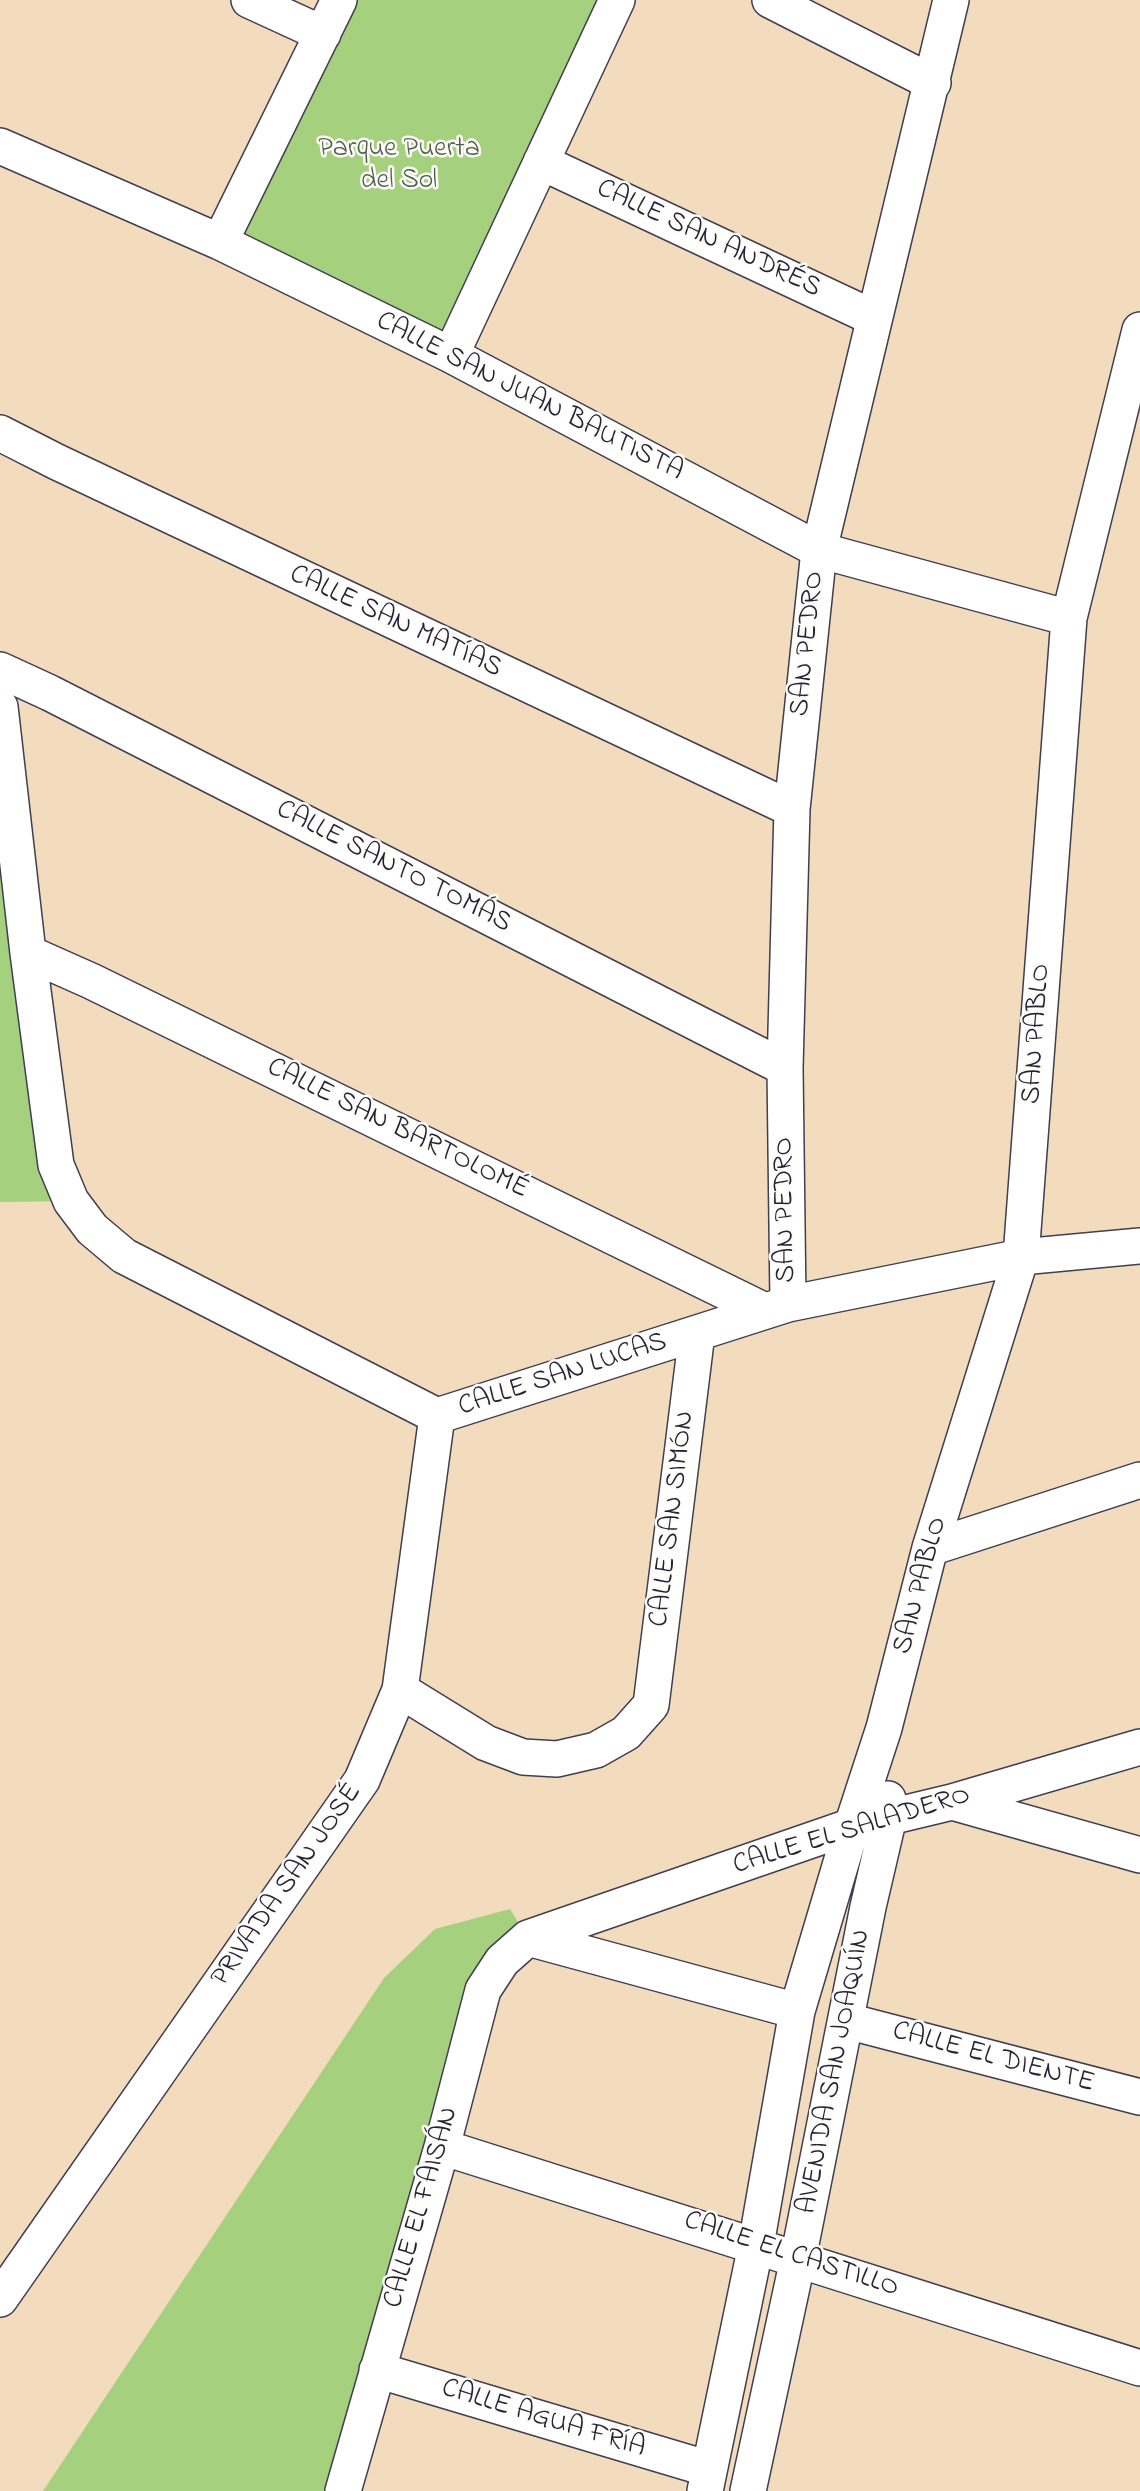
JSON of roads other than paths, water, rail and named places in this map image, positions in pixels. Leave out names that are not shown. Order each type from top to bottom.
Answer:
[{"type":"street","points":[[248,0],[323,34]]},
{"type":"street","points":[[220,242],[338,0]]},
{"type":"street","points":[[452,355],[617,0]]},
{"type":"street","points":[[770,0],[933,83]]},
{"type":"street","name":"SAN PEDRO","points":[[776,1308],[792,810],[819,550],[951,0]]},
{"type":"street","name":"CALLE SAN JUAN BAUTISTA","points":[[0,146],[220,242],[452,355],[819,550],[1069,618]]},
{"type":"street","name":"CALLE SAN ANDRÉS","points":[[541,162],[874,318]]},
{"type":"street","name":"SAN PABLO","points":[[852,1826],[884,1728],[930,1548],[1021,1257],[1069,618],[1140,330]]},
{"type":"street","name":"CALLE SAN MATÍAS","points":[[0,433],[792,810]]},
{"type":"street","name":"CALLE SANTO TOMÁS","points":[[0,670],[785,1068]]},
{"type":"street","name":"CALLE SAN LUCAS","points":[[0,707],[56,1165],[71,1201],[92,1229],[124,1256],[437,1416],[776,1308],[1021,1257],[1140,1246]]},
{"type":"street","name":"CALLE SAN BARTOLOMÉ","points":[[28,953],[776,1308]]},
{"type":"street","name":"CALLE SAN SIMÓN","points":[[400,1690],[485,1744],[523,1757],[557,1759],[596,1750],[626,1733],[651,1705],[697,1333]]},
{"type":"street","name":"PRIVADA SAN JOSÉ","points":[[0,2299],[362,1780],[400,1690],[437,1416]]},
{"type":"street","points":[[930,1548],[1140,1480]]},
{"type":"street","name":"SAN PABLO","points":[[884,1728],[889,1817]]},
{"type":"street","name":"CALLE EL SALADERO","points":[[528,1938],[852,1826],[952,1802],[1140,1747]]},
{"type":"street","points":[[952,1802],[1140,1855]]},
{"type":"street","name":"AVENIDA SAN JOAQUÍN","points":[[748,2491],[847,2021],[868,1907],[889,1817]]},
{"type":"street","name":"AVENIDA SAN JOAQUÍN","points":[[707,2480],[755,2245],[797,2011],[852,1826]]},
{"type":"street","points":[[528,1938],[797,2011]]},
{"type":"street","name":"CALLE EL FAISÁN","points":[[343,2491],[442,2147],[483,1990],[502,1961],[528,1938]]},
{"type":"street","name":"CALLE EL DIENTE","points":[[847,2021],[1140,2097]]},
{"type":"street","name":"CALLE EL CASTILLO","points":[[442,2147],[1140,2368]]},
{"type":"street","name":"CALLE AGUA FRÍA","points":[[377,2370],[707,2480]]},
{"type":"park label","name":"Parque Puerta del Sol","points":[[399,166]]}]
